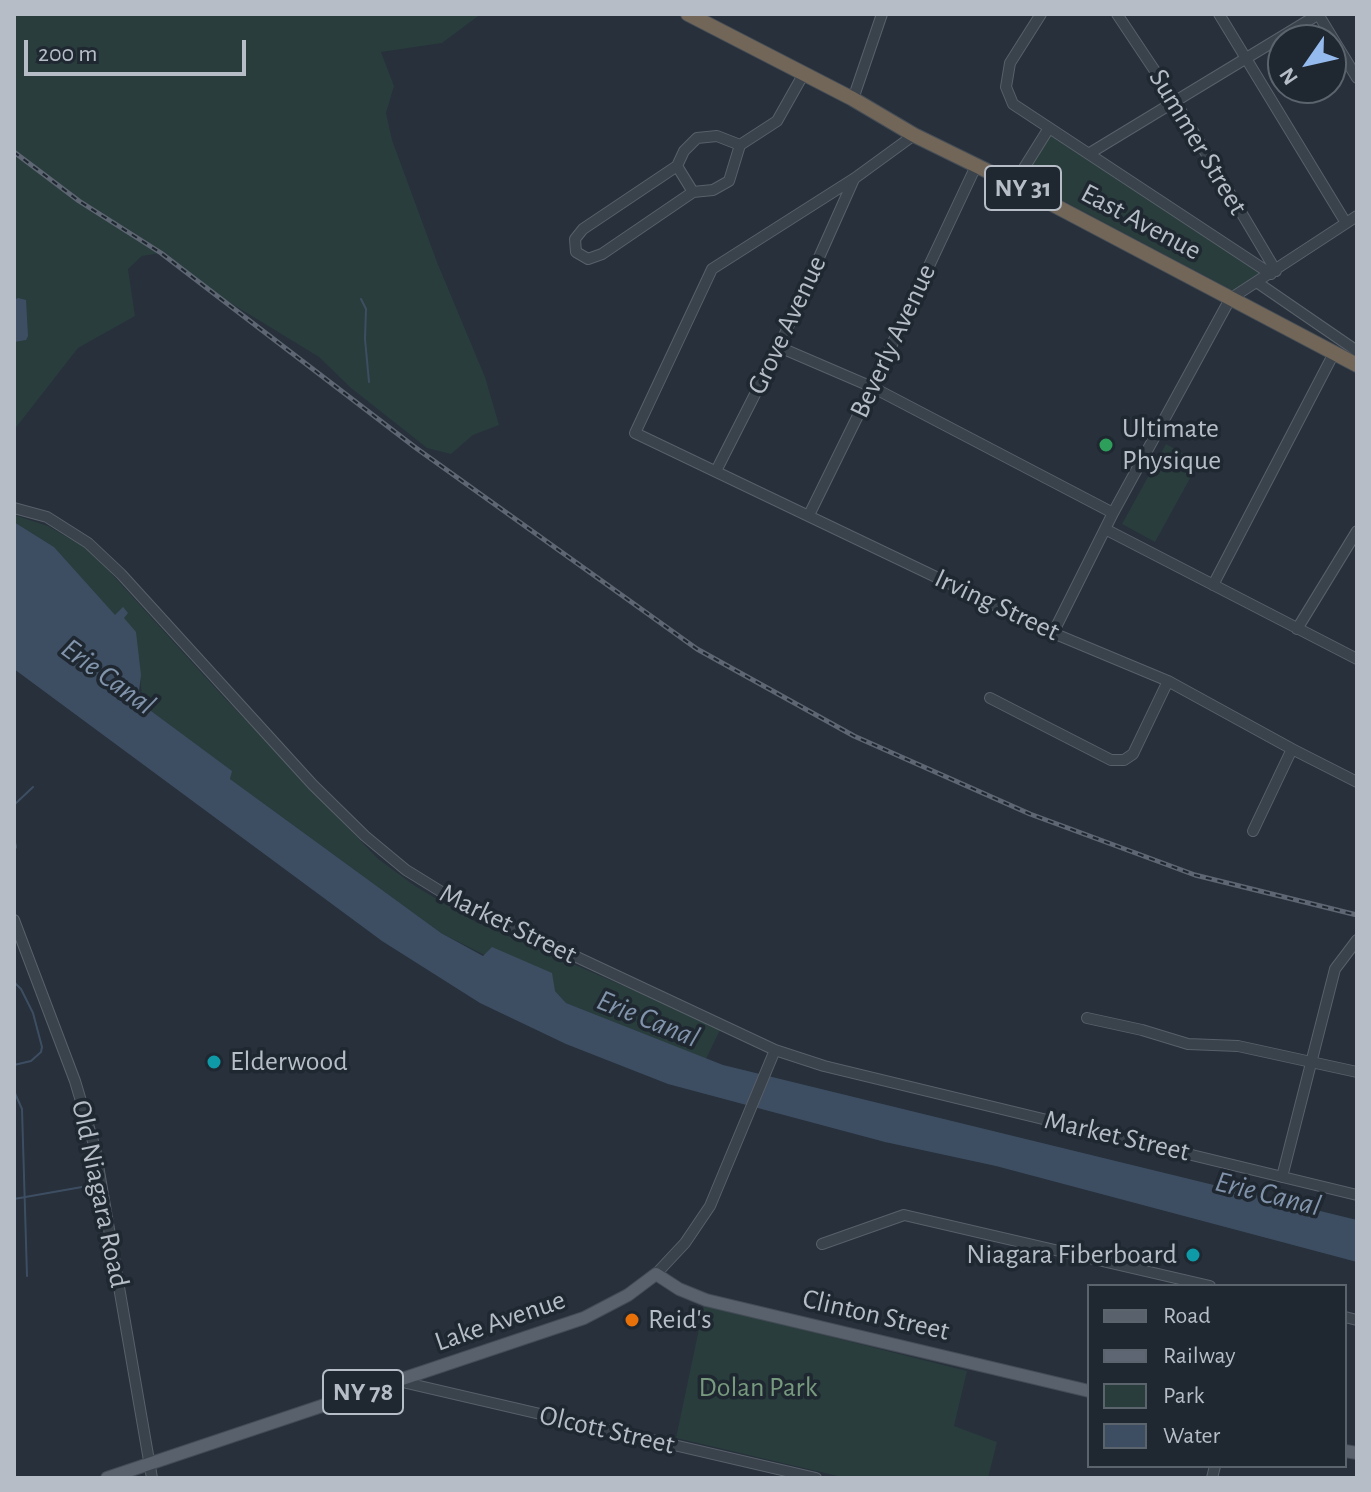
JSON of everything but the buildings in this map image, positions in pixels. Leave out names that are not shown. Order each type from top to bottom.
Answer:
[{"type":"highway","name":"East Avenue","points":[[688,14],[1357,365]]},
{"type":"main road","name":"Lake Avenue","points":[[107,1478],[599,1312],[656,1274]]},
{"type":"main road","name":"Clinton Street","points":[[656,1274],[679,1289],[706,1300],[1087,1391]]},
{"type":"street","points":[[853,99],[882,14]]},
{"type":"street","points":[[1041,14],[1010,63],[1006,87],[1013,104],[1273,272]]},
{"type":"street","name":"Summer Street","points":[[1117,14],[1175,101],[1273,272]]},
{"type":"street","points":[[1219,14],[1346,223]]},
{"type":"street","points":[[1090,153],[1319,14],[1357,78]]},
{"type":"street","points":[[740,145],[717,136],[697,138],[684,151],[677,166],[583,229],[575,239],[576,252],[588,259],[602,254],[693,192],[713,190],[729,181],[740,145],[777,121],[803,75]]},
{"type":"street","points":[[1014,184],[1049,128]]},
{"type":"street","points":[[855,178],[914,135]]},
{"type":"street","points":[[677,166],[693,192]]},
{"type":"street","name":"Beverly Avenue","points":[[809,515],[976,166]]},
{"type":"street","name":"Grove Avenue","points":[[716,471],[779,347],[855,178]]},
{"type":"street","name":"Irving Street","points":[[855,178],[712,269],[635,433],[1053,633],[1168,681],[1357,782]]},
{"type":"street","points":[[1053,633],[1113,513],[1230,299],[1357,216]]},
{"type":"street","points":[[1258,283],[1357,351]]},
{"type":"street","points":[[779,347],[872,387],[1113,513]]},
{"type":"street","points":[[1213,585],[1334,353]]},
{"type":"street","name":"Market Street","points":[[14,508],[47,517],[88,543],[121,574],[313,785],[365,836],[406,870],[453,899],[775,1050],[824,1066],[1357,1195]]},
{"type":"street","points":[[1105,529],[1357,659]]},
{"type":"street","points":[[1297,629],[1357,531]]},
{"type":"street","points":[[990,698],[1111,760],[1124,760],[1133,754],[1168,681]]},
{"type":"street","points":[[1253,831],[1292,749]]},
{"type":"street","name":"Old Niagara Road","points":[[14,920],[75,1081],[95,1148],[152,1478]]},
{"type":"street","points":[[1282,1177],[1335,969],[1357,940]]},
{"type":"street","points":[[1342,956],[1357,960]]},
{"type":"street","points":[[1087,1018],[1188,1044],[1238,1046],[1357,1072]]},
{"type":"street","name":"Lake Avenue","points":[[656,1274],[700,1223],[710,1206],[775,1050]]},
{"type":"street","points":[[822,1244],[904,1215],[1201,1284]]},
{"type":"street","name":"Olcott Street","points":[[398,1381],[816,1478]]},
{"type":"green space","points":[[14,14],[481,14],[442,43],[381,52],[394,86],[386,113],[392,140],[437,262],[485,377],[499,425],[473,435],[451,454],[427,448],[351,388],[319,357],[224,299],[161,253],[142,256],[128,269],[135,316],[78,348],[14,430]]},
{"type":"green space","points":[[1052,134],[1262,272],[1234,291],[1022,179]]},
{"type":"green space","points":[[1166,444],[1199,462],[1155,542],[1122,524]]},
{"type":"green space","points":[[14,515],[48,526],[91,551],[219,692],[377,858],[415,886],[476,922],[721,1028],[706,1059],[566,1003],[555,991],[441,933],[230,779],[231,771],[143,705],[135,632],[115,616],[54,547],[14,522]]},
{"type":"green space","name":"Dolan Park","points":[[704,1305],[967,1371],[954,1426],[997,1442],[988,1478],[846,1478],[676,1438]]},
{"type":"water","points":[[14,300],[26,300],[28,336],[26,340],[14,342]]},
{"type":"water","name":"Erie Canal","points":[[14,522],[54,547],[115,615],[123,607],[128,613],[124,618],[136,632],[141,675],[139,691],[143,705],[232,771],[230,779],[441,933],[483,956],[492,947],[552,973],[555,991],[566,1003],[723,1065],[1357,1220],[1357,1262],[996,1166],[885,1142],[668,1084],[566,1044],[480,1003],[382,941],[14,669]]},
{"type":"waterway","points":[[361,299],[366,309],[369,382]]},
{"type":"waterway","points":[[14,805],[33,787]]},
{"type":"waterway","points":[[14,837],[14,852]]},
{"type":"waterway","points":[[14,982],[33,1013],[42,1047],[31,1061],[14,1065]]},
{"type":"waterway","points":[[14,1091],[22,1109],[27,1276]]},
{"type":"waterway","points":[[14,1199],[99,1184]]},
{"type":"railway","points":[[14,152],[79,201],[161,253],[416,448],[697,649],[854,736],[1030,814],[1195,875],[1357,915]]},
{"type":"place","name":"Ultimate Physique","points":[[1106,445]]},
{"type":"place","name":"Elderwood","points":[[214,1062]]},
{"type":"place","name":"Niagara Fiberboard","points":[[1193,1255]]},
{"type":"place","name":"Reid's","points":[[632,1320]]}]
